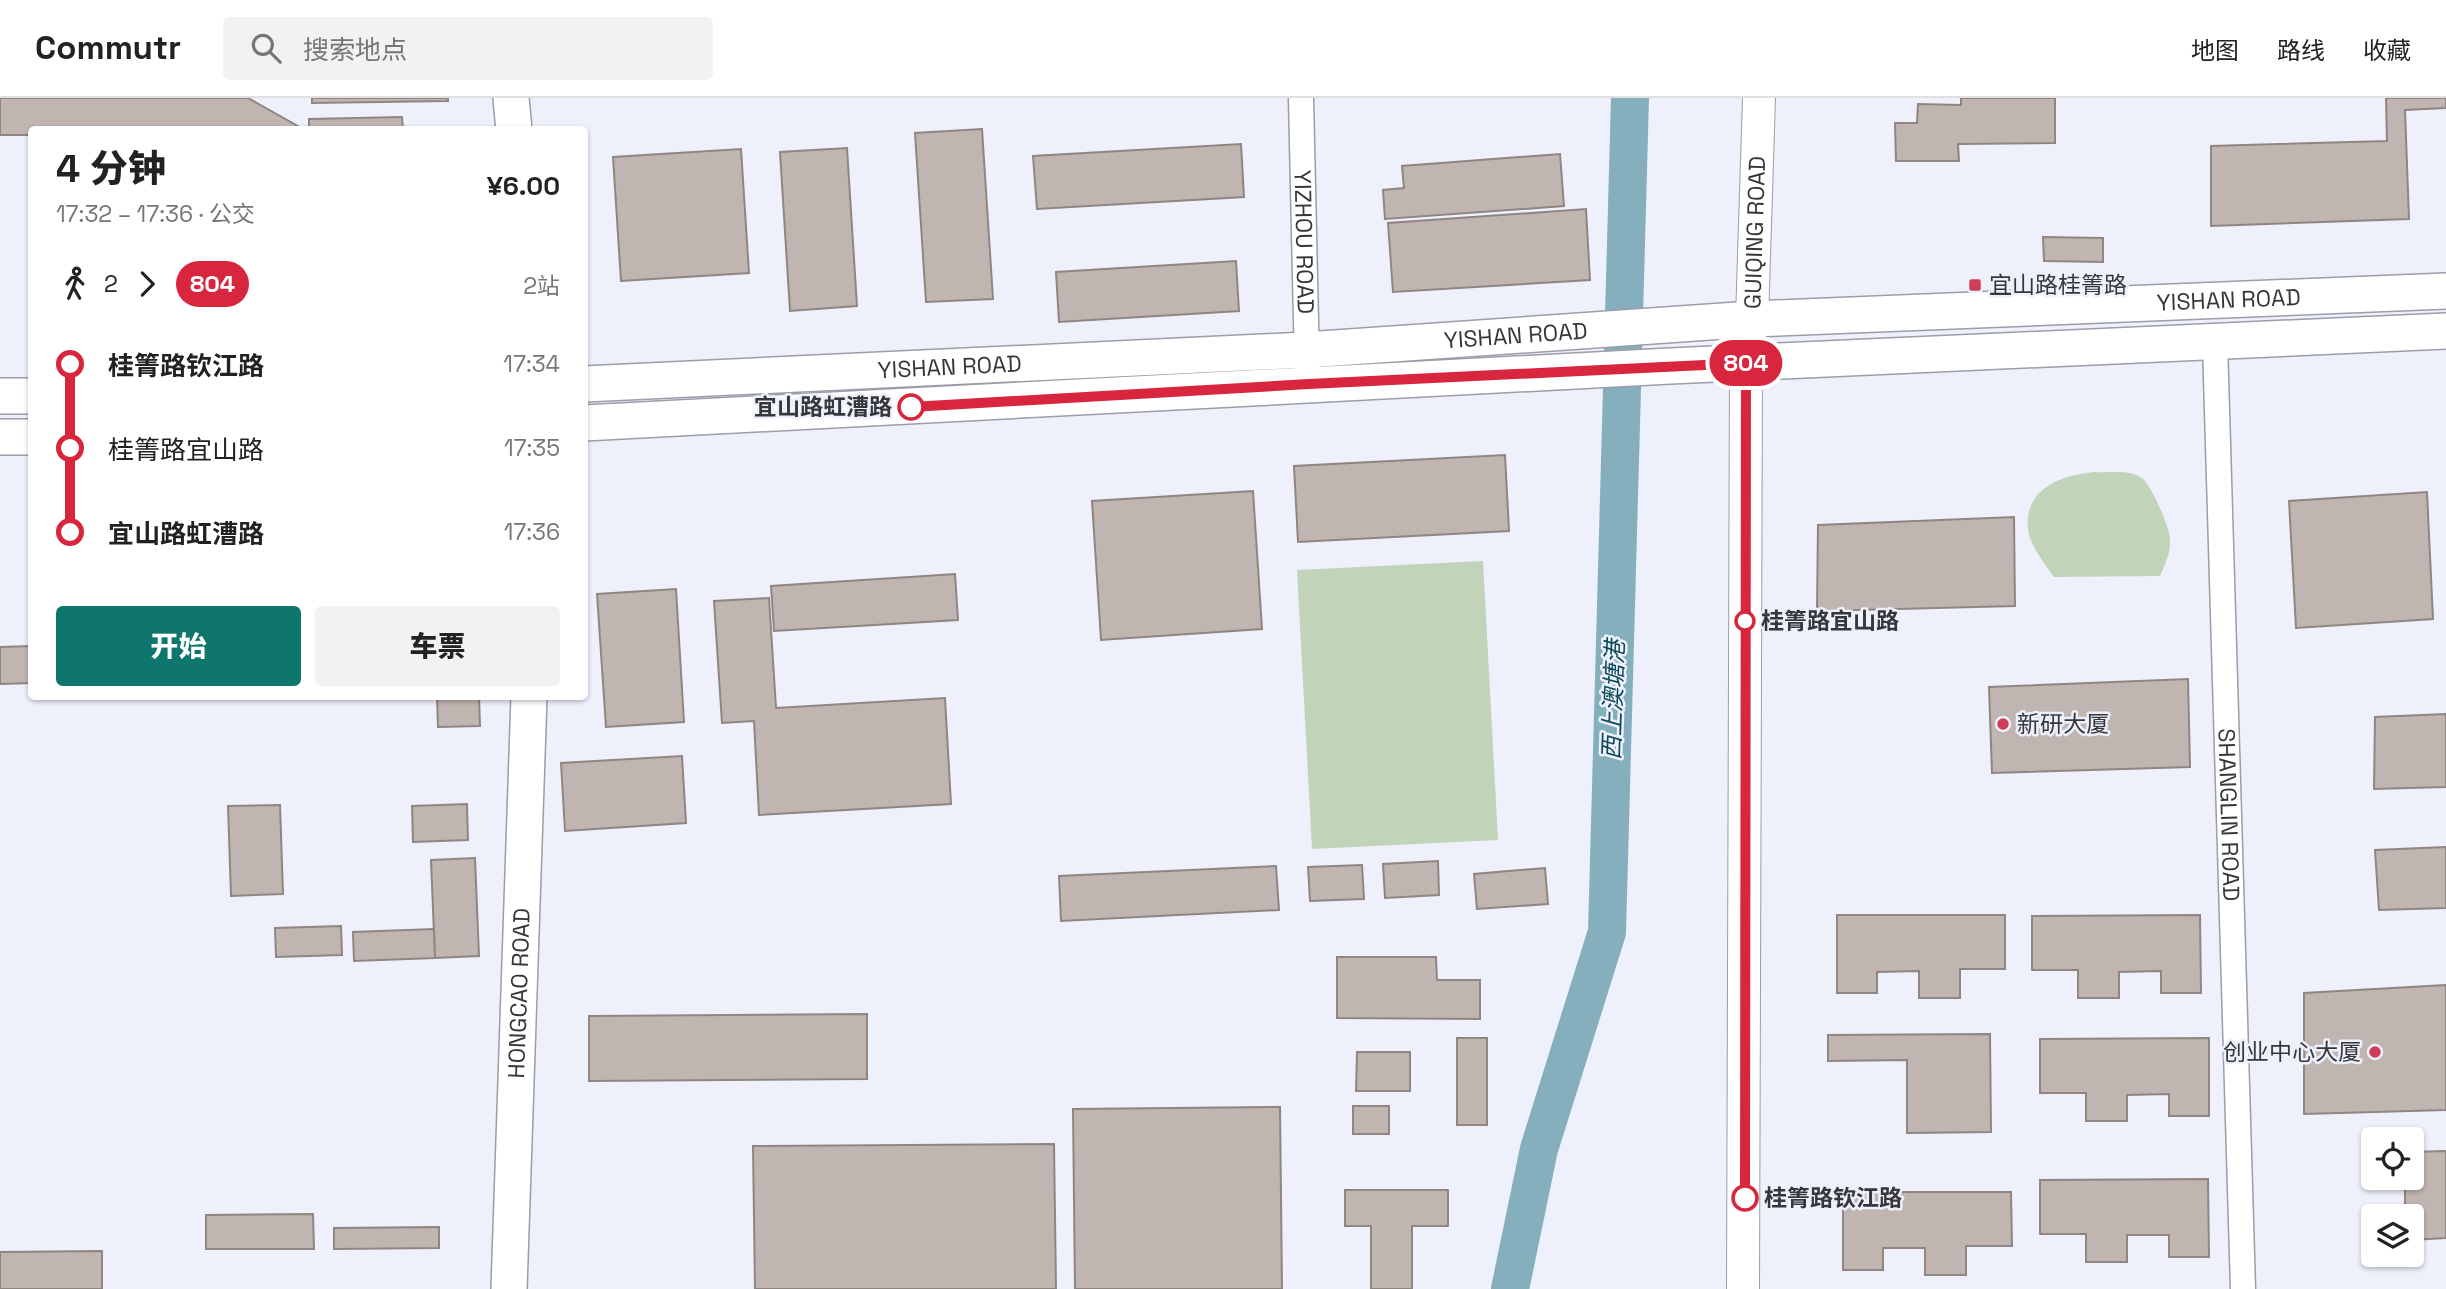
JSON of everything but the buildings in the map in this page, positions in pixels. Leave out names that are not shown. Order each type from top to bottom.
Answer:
[{"type":"main road","points":[[511,98],[513,126]]},
{"type":"main road","name":"YISHAN ROAD","points":[[588,384],[1306,350],[1752,319],[2446,291]]},
{"type":"main road","name":"YISHAN ROAD","points":[[588,423],[1670,366],[2446,331]]},
{"type":"main road","points":[[0,396],[28,396]]},
{"type":"main road","points":[[0,437],[28,437]]},
{"type":"main road","name":"HONGCAO ROAD","points":[[509,1289],[529,700]]},
{"type":"street","name":"YIZHOU ROAD","points":[[1301,98],[1309,384]]},
{"type":"street","name":"GUIQING ROAD","points":[[1743,1289],[1746,363],[1752,319],[1759,98]]},
{"type":"street","name":"SHANGLIN ROAD","points":[[2215,343],[2244,1289]]},
{"type":"green space","points":[[2095,472],[2133,474],[2143,479],[2151,490],[2164,517],[2170,539],[2169,554],[2160,576],[2054,577],[2038,555],[2028,529],[2028,515],[2032,503],[2048,486],[2058,481]]},
{"type":"green space","points":[[1483,561],[1498,840],[1312,849],[1297,570]]},
{"type":"waterway","name":"西上澳塘港","points":[[1510,1289],[1539,1149],[1607,932],[1630,98]]},
{"type":"bus line","name":"804","points":[[911,407],[1746,363],[1745,1198]]},
{"type":"place","name":"宜山路桂箐路","points":[[1975,285]]},
{"type":"place","name":"宜山路虹漕路","points":[[911,407]]},
{"type":"place","name":"桂箐路宜山路","points":[[1745,621]]},
{"type":"place","name":"新研大厦","points":[[2003,724]]},
{"type":"place","name":"创业中心大厦","points":[[2375,1052]]},
{"type":"place","name":"桂箐路钦江路","points":[[1745,1198]]}]
